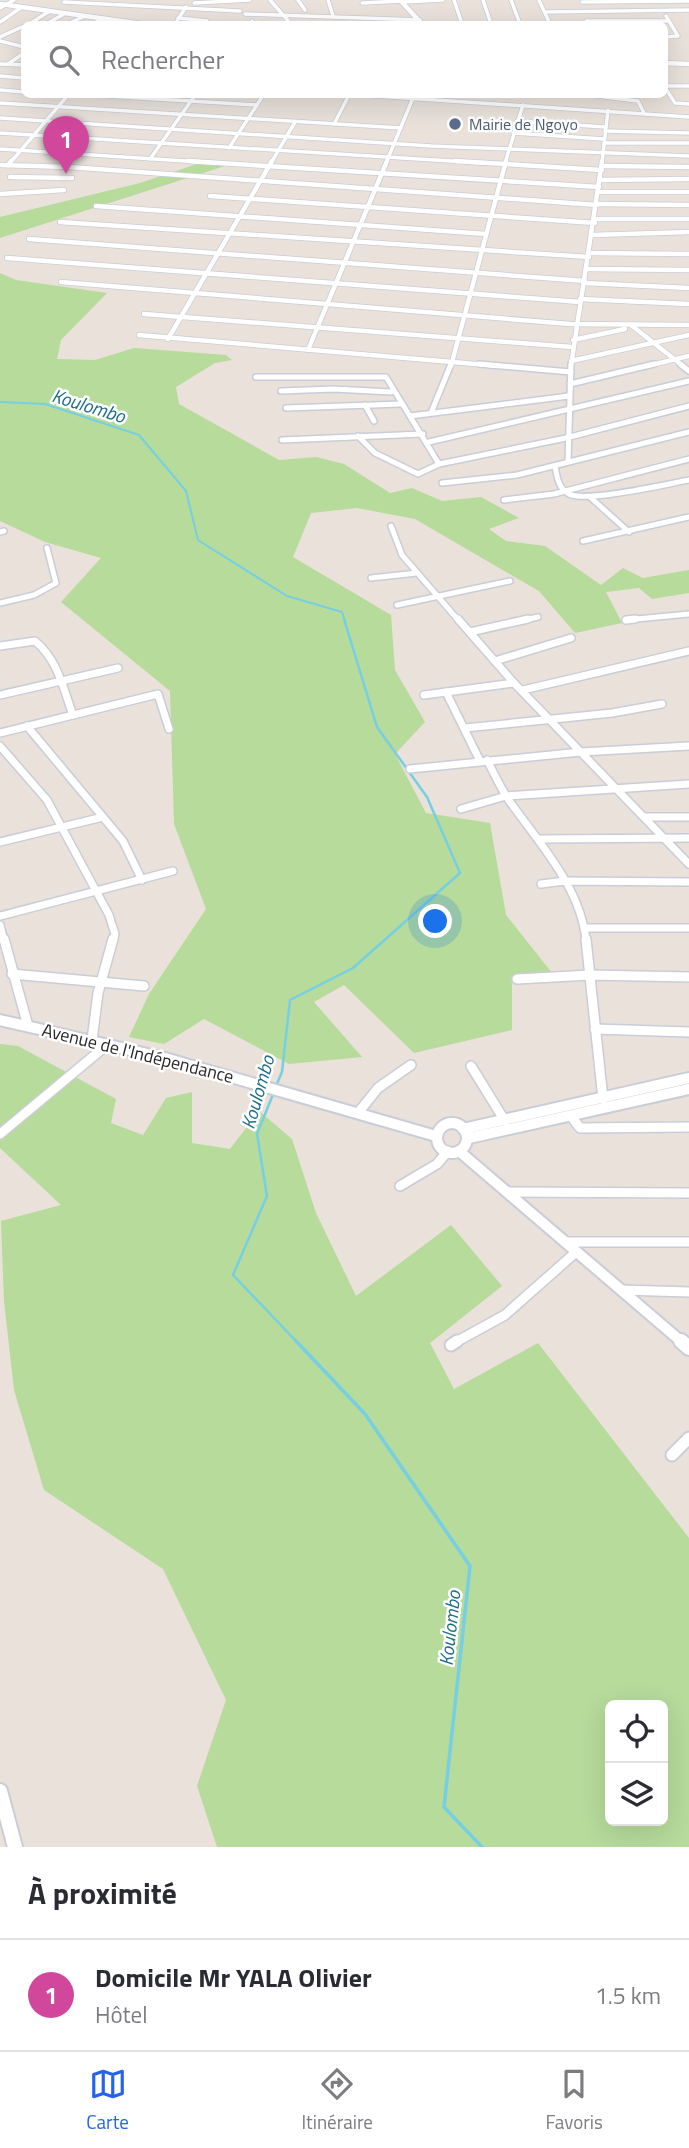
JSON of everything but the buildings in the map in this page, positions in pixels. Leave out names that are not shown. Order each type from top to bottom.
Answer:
[{"type":"street","points":[[2,5],[14,0]]},
{"type":"street","points":[[52,0],[240,11]]},
{"type":"street","points":[[103,10],[119,0]]},
{"type":"street","points":[[151,7],[159,0]]},
{"type":"street","points":[[176,21],[192,2],[250,0]]},
{"type":"street","points":[[270,0],[288,21]]},
{"type":"street","points":[[298,0],[305,10]]},
{"type":"street","points":[[327,21],[331,16],[328,0]]},
{"type":"street","points":[[366,18],[361,1],[443,0]]},
{"type":"street","points":[[454,0],[461,21]]},
{"type":"street","points":[[483,0],[490,21]]},
{"type":"street","points":[[511,0],[519,21]]},
{"type":"street","points":[[539,0],[549,21]]},
{"type":"street","points":[[34,21],[65,1]]},
{"type":"street","points":[[401,1],[420,21]]},
{"type":"street","points":[[586,21],[582,1],[689,1]]},
{"type":"street","points":[[2,5],[114,21]]},
{"type":"street","points":[[0,22],[22,7]]},
{"type":"street","points":[[545,12],[687,10],[689,16]]},
{"type":"street","points":[[663,11],[677,37],[668,37]]},
{"type":"street","points":[[51,21],[66,13]]},
{"type":"street","points":[[245,14],[331,16],[389,21]]},
{"type":"street","points":[[74,21],[85,16]]},
{"type":"street","points":[[178,18],[207,21]]},
{"type":"street","points":[[99,21],[103,19]]},
{"type":"street","points":[[0,39],[21,28]]},
{"type":"street","points":[[668,30],[673,30]]},
{"type":"street","points":[[0,39],[21,46]]},
{"type":"street","points":[[8,64],[21,55]]},
{"type":"street","points":[[668,63],[689,64]]},
{"type":"street","points":[[0,64],[21,65]]},
{"type":"street","points":[[0,76],[21,78]]},
{"type":"street","points":[[668,86],[689,86]]},
{"type":"street","points":[[0,90],[21,92]]},
{"type":"street","points":[[668,93],[675,104],[689,104]]},
{"type":"street","points":[[8,165],[68,98]]},
{"type":"street","points":[[141,98],[257,105]]},
{"type":"street","points":[[150,159],[194,98]]},
{"type":"street","points":[[229,148],[261,98]]},
{"type":"street","points":[[334,124],[347,98]]},
{"type":"street","points":[[308,349],[413,98]]},
{"type":"street","points":[[460,98],[689,117]]},
{"type":"street","points":[[612,98],[638,101]]},
{"type":"street","points":[[637,98],[644,113]]},
{"type":"street","points":[[0,103],[401,128]]},
{"type":"street","points":[[432,414],[453,360],[490,215],[523,104]]},
{"type":"street","points":[[568,463],[566,438],[572,347],[595,221],[608,110]]},
{"type":"street","points":[[0,118],[603,156],[689,156]]},
{"type":"street","points":[[517,121],[689,133]]},
{"type":"street","points":[[168,339],[253,199],[295,122]]},
{"type":"street","points":[[0,133],[506,165],[689,167]]},
{"type":"street","points":[[513,133],[604,141],[689,143]]},
{"type":"street","points":[[0,149],[500,181],[599,190],[689,191]]},
{"type":"street","points":[[0,165],[597,204],[689,205]]},
{"type":"street","points":[[22,165],[9,179],[72,178]]},
{"type":"street","points":[[600,180],[689,179]]},
{"type":"street","points":[[0,194],[6,191],[64,190]]},
{"type":"street","points":[[210,196],[595,221],[689,219]]},
{"type":"street","points":[[96,206],[486,234]]},
{"type":"street","points":[[60,222],[481,252],[689,254]]},
{"type":"street","points":[[593,234],[689,232]]},
{"type":"street","points":[[29,240],[689,288]]},
{"type":"street","points":[[7,258],[336,284],[580,300],[689,304]]},
{"type":"street","points":[[587,269],[689,270]]},
{"type":"street","points":[[61,282],[575,324],[689,325]]},
{"type":"street","points":[[144,314],[572,347]]},
{"type":"street","points":[[573,340],[632,326]]},
{"type":"street","points":[[632,326],[689,371]]},
{"type":"street","points":[[139,335],[571,372]]},
{"type":"street","points":[[571,360],[689,335]]},
{"type":"street","points":[[570,384],[689,356]]},
{"type":"street","points":[[256,377],[383,376],[387,378],[391,392],[429,442],[439,464]]},
{"type":"street","points":[[429,442],[689,382]]},
{"type":"street","points":[[281,391],[333,388],[391,392]]},
{"type":"street","points":[[410,416],[569,396]]},
{"type":"street","points":[[286,408],[401,404]]},
{"type":"street","points":[[365,405],[374,421]]},
{"type":"street","points":[[358,436],[376,453],[418,474],[439,464],[566,438],[689,406]]},
{"type":"street","points":[[442,483],[517,475],[689,432]]},
{"type":"street","points":[[282,440],[423,434]]},
{"type":"street","points":[[504,500],[563,491],[689,459]]},
{"type":"street","points":[[555,466],[563,491],[570,495],[590,497],[689,480]]},
{"type":"street","points":[[590,497],[629,533]]},
{"type":"street","points":[[583,541],[629,533],[689,517]]},
{"type":"street","points":[[391,526],[402,555],[437,596],[514,682],[689,864]]},
{"type":"street","points":[[0,603],[45,591],[56,583],[47,548]]},
{"type":"street","points":[[371,578],[417,573]]},
{"type":"street","points":[[397,605],[510,581]]},
{"type":"street","points":[[626,620],[689,614]]},
{"type":"street","points":[[470,632],[538,617]]},
{"type":"street","points":[[495,661],[571,638]]},
{"type":"street","points":[[0,646],[37,642],[51,657],[73,715]]},
{"type":"street","points":[[523,690],[689,651]]},
{"type":"street","points":[[0,695],[118,668]]},
{"type":"street","points":[[424,695],[514,682]]},
{"type":"street","points":[[446,692],[483,761],[539,839],[565,881],[586,928],[603,1099]]},
{"type":"street","points":[[0,733],[158,694],[169,729]]},
{"type":"street","points":[[465,728],[612,713],[662,704]]},
{"type":"street","points":[[27,726],[76,789],[137,859],[142,880]]},
{"type":"street","points":[[0,746],[47,800],[97,891],[114,934],[100,984],[92,1040]]},
{"type":"street","points":[[410,769],[581,752],[689,746]]},
{"type":"street","points":[[460,808],[506,796],[689,784]]},
{"type":"street","points":[[0,842],[103,817]]},
{"type":"street","points":[[644,817],[689,817]]},
{"type":"street","points":[[539,839],[689,838]]},
{"type":"street","points":[[0,916],[173,871]]},
{"type":"street","points":[[541,884],[565,881],[689,882]]},
{"type":"street","points":[[0,925],[28,1026]]},
{"type":"street","points":[[586,928],[689,928]]},
{"type":"street","points":[[12,974],[144,986]]},
{"type":"street","points":[[517,979],[590,975],[689,977]]},
{"type":"street","name":"Avenue de l'Indépendance","points":[[0,1020],[92,1040],[261,1084],[436,1136]]},
{"type":"street","points":[[595,1030],[689,1032]]},
{"type":"street","points":[[0,1134],[108,1044]]},
{"type":"street","points":[[358,1113],[378,1088],[411,1065]]},
{"type":"street","points":[[471,1066],[505,1122]]},
{"type":"street","points":[[466,1133],[689,1078]]},
{"type":"street","points":[[689,1089],[571,1116],[466,1133],[447,1125],[436,1136],[438,1145],[454,1151],[508,1192],[562,1242],[689,1348]]},
{"type":"street","points":[[571,1116],[580,1128],[689,1127]]},
{"type":"street","points":[[400,1186],[468,1144],[466,1133]]},
{"type":"street","points":[[508,1192],[689,1193]]},
{"type":"street","points":[[562,1242],[689,1242]]},
{"type":"street","points":[[451,1345],[505,1315],[575,1253]]},
{"type":"street","points":[[621,1290],[689,1292]]},
{"type":"street","points":[[672,1455],[689,1438]]},
{"type":"street","points":[[0,1791],[15,1847]]},
{"type":"green space","points":[[203,162],[228,165],[0,238],[0,217],[140,183]]},
{"type":"green space","points":[[0,273],[16,280],[107,293],[61,340],[57,359],[95,360],[134,348],[226,355],[232,360],[215,363],[176,387],[179,404],[279,460],[316,457],[344,464],[390,493],[412,488],[442,501],[481,497],[519,518],[489,529],[506,541],[545,546],[601,585],[623,568],[643,578],[689,570],[689,593],[652,599],[639,588],[606,592],[622,623],[575,633],[539,591],[415,519],[357,508],[311,513],[293,557],[391,615],[395,670],[425,722],[395,754],[426,813],[490,823],[506,915],[556,978],[512,983],[512,1030],[414,1053],[344,985],[314,1002],[362,1057],[289,1064],[204,1019],[164,1044],[129,1037],[149,994],[206,909],[174,824],[170,691],[61,602],[101,558],[45,542],[0,521]]},
{"type":"green space","points":[[0,1044],[18,1046],[116,1099],[111,1123],[143,1135],[166,1098],[192,1092],[192,1143],[230,1149],[259,1111],[292,1139],[316,1213],[356,1296],[451,1225],[502,1286],[430,1343],[454,1389],[538,1343],[689,1538],[689,1847],[217,1847],[197,1786],[226,1700],[163,1569],[44,1490],[14,1390],[4,1301],[1,1221],[61,1205],[0,1148]]},
{"type":"waterway","name":"Koulombo","points":[[0,402],[45,404],[139,435],[186,491],[198,540],[287,596],[342,612],[345,621]]},
{"type":"waterway","name":"Koulombo","points":[[276,1086],[282,1072],[290,1000],[353,968],[460,873],[427,797],[377,727],[344,619]]},
{"type":"waterway","name":"Koulombo","points":[[274,1092],[257,1134],[267,1196],[233,1275],[298,1343]]},
{"type":"waterway","name":"Koulombo","points":[[296,1341],[365,1414],[470,1566],[444,1807],[482,1847]]},
{"type":"place","name":"Mairie de Ngoyo","points":[[455,124]]},
{"type":"place","name":"Domicile Mr YALA Olivier","points":[[66,174]]}]
